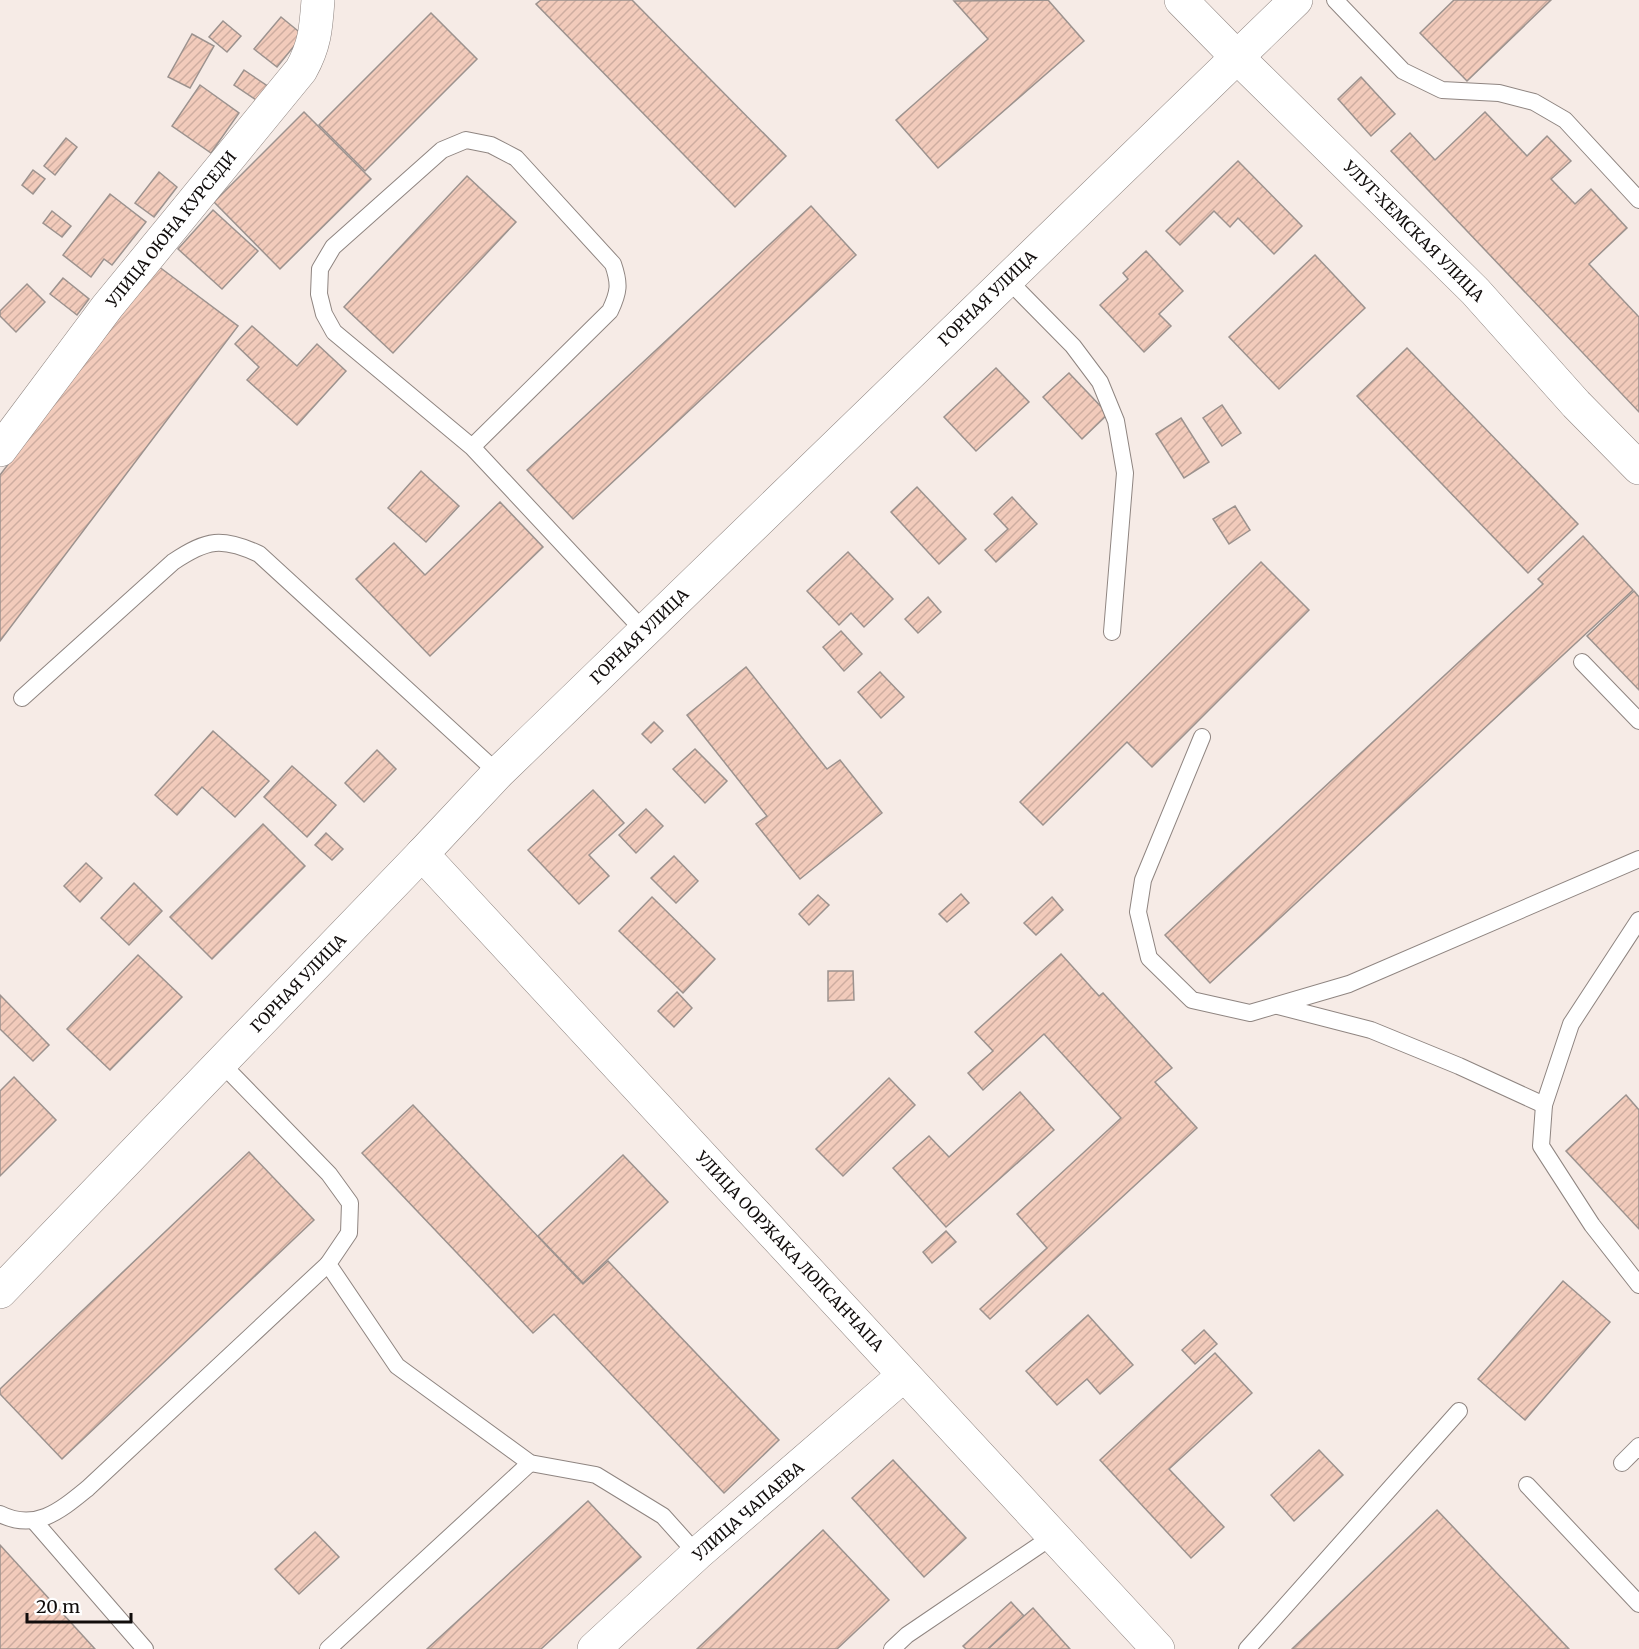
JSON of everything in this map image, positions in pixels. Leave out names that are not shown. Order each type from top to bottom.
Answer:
[{"type":"street","name":"УЛИЦА ОЮНА КУРСЕДИ","points":[[0,450],[107,308],[301,70],[316,36],[318,0]]},
{"type":"street","name":"УЛУГ-ХЕМСКАЯ УЛИЦА","points":[[1181,0],[1476,291],[1576,404],[1639,468]]},
{"type":"street","name":"ГОРНАЯ УЛИЦА","points":[[0,1292],[222,1064],[498,773],[1296,0]]},
{"type":"street","name":"УЛИЦА ООРЖАКА ЛОПСАНЧАПА","points":[[422,854],[1158,1649]]},
{"type":"street","name":"УЛИЦА ЧАПАЕВА","points":[[594,1649],[697,1554],[904,1375]]},
{"type":"lane","points":[[1335,0],[1403,71],[1442,90],[1499,93],[1534,102],[1565,120],[1639,200]]},
{"type":"lane","points":[[472,447],[610,310],[616,298],[619,282],[613,264],[516,158],[491,145],[466,140],[442,150],[333,247],[320,269],[319,294],[324,314],[334,332],[472,447],[644,631]]},
{"type":"lane","points":[[1007,279],[1073,346],[1100,382],[1116,422],[1125,473],[1112,632]]},
{"type":"lane","points":[[22,699],[173,562],[194,547],[219,542],[242,546],[260,554],[498,773]]},
{"type":"lane","points":[[1582,662],[1639,721]]},
{"type":"lane","points":[[1202,737],[1143,880],[1137,912],[1149,958],[1192,1000],[1250,1013],[1349,984],[1639,859]]},
{"type":"lane","points":[[1639,920],[1571,1024],[1544,1105],[1541,1146],[1592,1225],[1639,1285]]},
{"type":"lane","points":[[1276,1005],[1371,1030],[1459,1066],[1544,1105]]},
{"type":"lane","points":[[0,1514],[12,1520],[34,1521],[60,1511],[88,1488],[328,1264],[349,1233],[350,1203],[329,1174],[222,1064]]},
{"type":"lane","points":[[328,1264],[397,1366],[530,1463],[596,1475],[663,1516],[697,1554]]},
{"type":"lane","points":[[1246,1649],[1459,1411]]},
{"type":"lane","points":[[1622,1462],[1639,1446]]},
{"type":"lane","points":[[328,1649],[530,1463]]},
{"type":"lane","points":[[1527,1485],[1639,1604]]},
{"type":"lane","points":[[34,1521],[145,1649]]},
{"type":"lane","points":[[891,1649],[907,1635],[1053,1536]]},
{"type":"building","points":[[541,0],[632,0],[786,156],[735,207],[536,4]]},
{"type":"building","points":[[1048,0],[1084,41],[938,168],[896,120],[988,39],[954,1]]},
{"type":"building","points":[[1454,0],[1551,0],[1467,81],[1420,33]]},
{"type":"building","points":[[431,13],[477,59],[365,171],[319,125]]},
{"type":"building","points":[[281,17],[303,35],[277,67],[254,49]]},
{"type":"building","points":[[223,21],[241,36],[227,52],[209,37]]},
{"type":"building","points":[[192,34],[214,46],[190,88],[168,77]]},
{"type":"building","points":[[244,70],[269,87],[259,102],[234,85]]},
{"type":"building","points":[[1361,77],[1395,114],[1371,136],[1338,99]]},
{"type":"building","points":[[200,85],[239,113],[211,153],[172,126]]},
{"type":"building","points":[[304,112],[371,179],[280,269],[214,202]]},
{"type":"building","points":[[1485,112],[1527,156],[1547,136],[1571,161],[1551,179],[1575,204],[1591,189],[1627,228],[1589,264],[1639,317],[1639,412],[1391,151],[1410,133],[1435,160]]},
{"type":"building","points":[[66,138],[77,147],[55,175],[44,166]]},
{"type":"building","points":[[1238,161],[1302,226],[1274,254],[1238,218],[1230,227],[1214,211],[1180,245],[1166,231]]},
{"type":"building","points":[[33,170],[45,179],[33,194],[22,185]]},
{"type":"building","points":[[159,172],[177,187],[154,217],[135,203]]},
{"type":"building","points":[[467,176],[516,222],[393,353],[344,307]]},
{"type":"building","points":[[110,194],[146,222],[112,265],[104,259],[91,277],[63,255]]},
{"type":"building","points":[[811,206],[856,255],[573,519],[527,470]]},
{"type":"building","points":[[213,210],[258,251],[222,289],[178,249]]},
{"type":"building","points":[[52,211],[71,226],[62,237],[43,223]]},
{"type":"building","points":[[1146,251],[1183,291],[1159,314],[1171,326],[1144,352],[1100,305],[1128,279],[1123,273]]},
{"type":"building","points":[[1315,255],[1365,308],[1279,389],[1229,337]]},
{"type":"building","points":[[158,266],[238,326],[0,641],[0,475]]},
{"type":"building","points":[[63,278],[89,299],[77,315],[50,294]]},
{"type":"building","points":[[27,284],[45,302],[16,332],[0,316],[0,311]]},
{"type":"building","points":[[252,326],[297,366],[317,344],[346,371],[297,425],[247,380],[259,367],[235,344]]},
{"type":"building","points":[[1407,348],[1578,524],[1528,573],[1357,396]]},
{"type":"building","points":[[996,368],[1029,402],[976,451],[944,417]]},
{"type":"building","points":[[1069,373],[1108,414],[1082,439],[1043,397]]},
{"type":"building","points":[[1222,405],[1241,433],[1222,446],[1203,418]]},
{"type":"building","points":[[1181,418],[1209,462],[1184,478],[1156,434]]},
{"type":"building","points":[[421,471],[459,506],[426,542],[388,508]]},
{"type":"building","points":[[917,487],[966,539],[939,564],[891,512]]},
{"type":"building","points":[[1012,497],[1037,524],[996,562],[985,550],[1008,529],[994,514]]},
{"type":"building","points":[[500,502],[543,547],[430,656],[356,579],[394,543],[425,575]]},
{"type":"building","points":[[1235,506],[1250,530],[1229,544],[1213,519]]},
{"type":"building","points":[[1583,536],[1633,590],[1210,983],[1165,935],[1543,584],[1538,579]]},
{"type":"building","points":[[848,552],[893,599],[864,627],[851,613],[839,625],[807,591]]},
{"type":"building","points":[[1261,562],[1309,610],[1152,767],[1127,742],[1043,825],[1020,802]]},
{"type":"building","points":[[1634,591],[1639,597],[1639,690],[1587,636]]},
{"type":"building","points":[[928,597],[941,612],[918,633],[905,619]]},
{"type":"building","points":[[841,631],[862,654],[844,671],[823,647]]},
{"type":"building","points":[[746,667],[827,769],[840,760],[882,813],[800,879],[756,824],[767,816],[687,715]]},
{"type":"building","points":[[880,672],[904,697],[881,718],[858,692]]},
{"type":"building","points":[[654,722],[663,731],[651,743],[642,734]]},
{"type":"building","points":[[213,731],[269,781],[235,817],[202,787],[177,815],[155,795]]},
{"type":"building","points":[[695,749],[727,781],[705,803],[673,769]]},
{"type":"building","points":[[377,750],[396,769],[364,802],[345,783]]},
{"type":"building","points":[[292,766],[336,805],[307,837],[264,797]]},
{"type":"building","points":[[593,790],[624,823],[589,855],[609,876],[579,904],[528,850]]},
{"type":"building","points":[[646,809],[663,826],[636,853],[619,835]]},
{"type":"building","points":[[263,824],[305,866],[212,959],[170,917]]},
{"type":"building","points":[[326,833],[343,849],[332,860],[315,845]]},
{"type":"building","points":[[674,856],[698,881],[676,903],[651,878]]},
{"type":"building","points":[[86,863],[102,878],[80,902],[64,886]]},
{"type":"building","points":[[134,883],[162,911],[129,945],[101,918]]},
{"type":"building","points":[[961,894],[969,903],[947,922],[939,914]]},
{"type":"building","points":[[818,895],[829,905],[809,925],[799,914]]},
{"type":"building","points":[[652,897],[715,959],[683,993],[619,931]]},
{"type":"building","points":[[1052,897],[1063,910],[1036,935],[1024,923]]},
{"type":"building","points":[[1061,954],[1099,996],[1103,993],[1172,1068],[1155,1082],[1197,1128],[990,1319],[980,1309],[1047,1248],[1017,1214],[1121,1118],[1044,1034],[983,1090],[968,1073],[993,1051],[975,1032]]},
{"type":"building","points":[[138,955],[182,997],[110,1070],[67,1029]]},
{"type":"building","points":[[828,971],[853,971],[854,1000],[828,1001]]},
{"type":"building","points":[[677,992],[692,1008],[674,1027],[658,1011]]},
{"type":"building","points":[[0,995],[49,1045],[33,1061],[0,1029]]},
{"type":"building","points":[[14,1077],[56,1120],[0,1176],[0,1091]]},
{"type":"building","points":[[889,1078],[915,1105],[843,1176],[816,1149]]},
{"type":"building","points":[[1020,1092],[1054,1130],[946,1227],[893,1168],[929,1136],[949,1157]]},
{"type":"building","points":[[1626,1095],[1639,1110],[1639,1229],[1566,1151]]},
{"type":"building","points":[[413,1105],[583,1284],[608,1261],[779,1440],[724,1493],[554,1314],[533,1333],[362,1153]]},
{"type":"building","points":[[249,1152],[314,1220],[62,1459],[0,1394],[0,1389]]},
{"type":"building","points":[[623,1155],[668,1202],[583,1283],[538,1236]]},
{"type":"building","points":[[946,1231],[956,1242],[932,1263],[923,1252]]},
{"type":"building","points":[[1563,1281],[1610,1322],[1525,1420],[1478,1379]]},
{"type":"building","points":[[1088,1315],[1133,1365],[1100,1394],[1087,1379],[1057,1405],[1026,1371]]},
{"type":"building","points":[[1204,1330],[1217,1344],[1195,1364],[1182,1350]]},
{"type":"building","points":[[1215,1353],[1252,1393],[1169,1469],[1224,1527],[1191,1558],[1100,1460]]},
{"type":"building","points":[[1319,1450],[1343,1475],[1294,1521],[1271,1495]]},
{"type":"building","points":[[893,1460],[966,1538],[924,1577],[852,1498]]},
{"type":"building","points":[[588,1501],[641,1557],[541,1649],[427,1649]]},
{"type":"building","points":[[1437,1510],[1569,1649],[1292,1649]]},
{"type":"building","points":[[823,1530],[889,1600],[837,1649],[697,1649]]},
{"type":"building","points":[[315,1532],[339,1557],[299,1594],[275,1569]]},
{"type":"building","points":[[0,1545],[95,1649],[0,1649]]},
{"type":"building","points":[[1011,1602],[1024,1616],[988,1649],[966,1649],[963,1646]]},
{"type":"building","points":[[1033,1608],[1070,1649],[988,1649],[1024,1616]]}]
